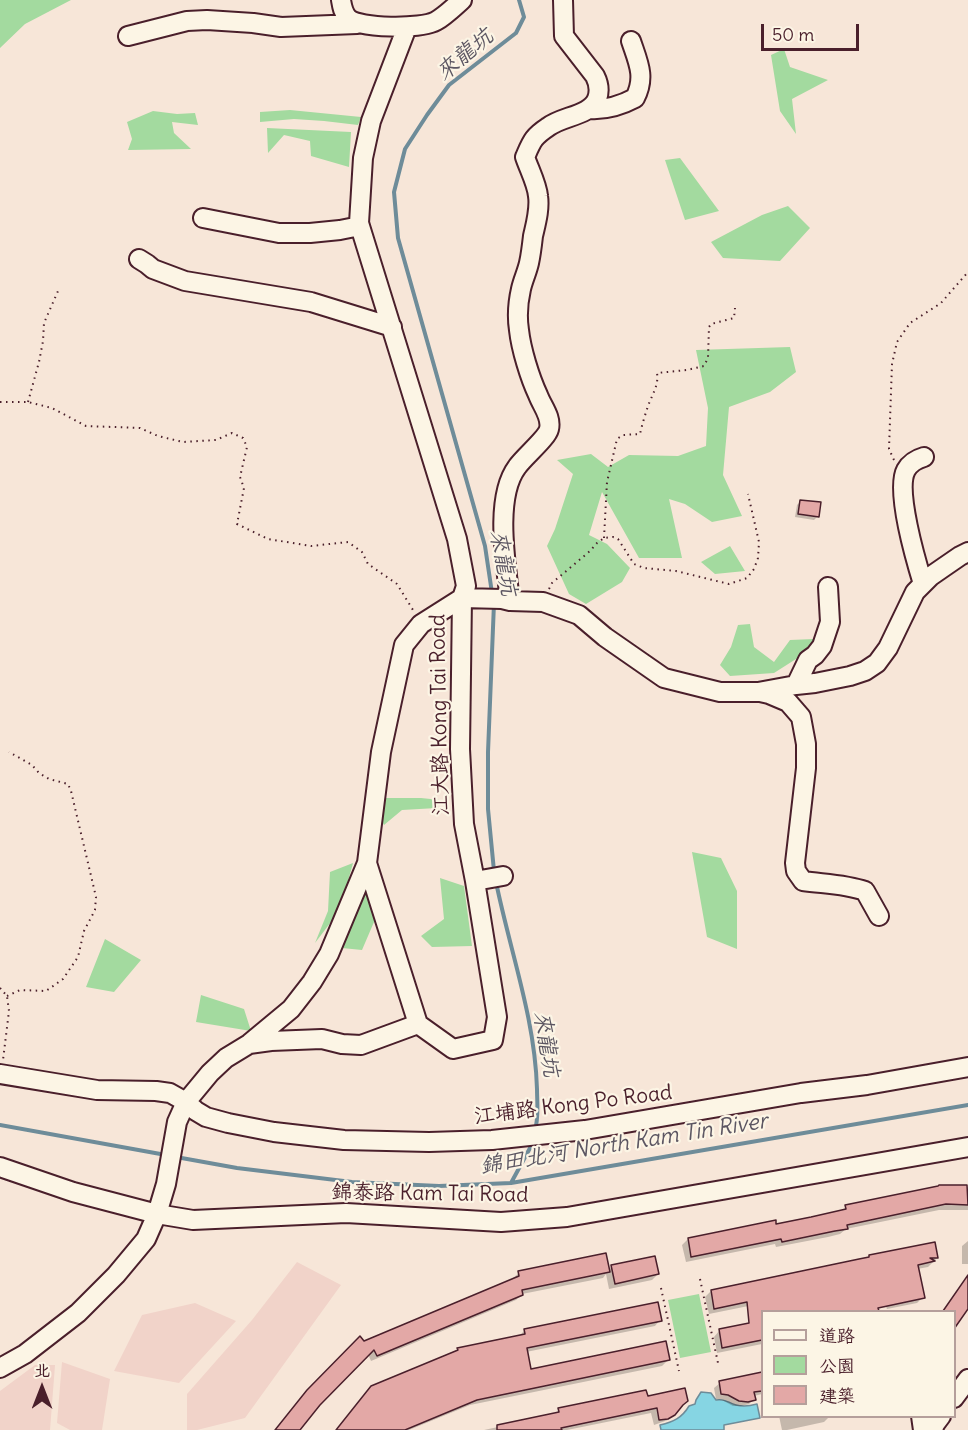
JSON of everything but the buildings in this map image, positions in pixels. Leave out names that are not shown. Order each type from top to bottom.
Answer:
[{"type":"street","points":[[341,0],[348,18],[357,24]]},
{"type":"street","points":[[128,36],[187,21],[207,20],[281,27],[357,24],[407,27],[434,22],[462,0]]},
{"type":"street","points":[[563,0],[564,36],[599,83],[599,94],[590,109]]},
{"type":"street","points":[[0,1368],[25,1354],[65,1324],[116,1275],[146,1239],[166,1184],[177,1122],[186,1102],[226,1058],[249,1044],[291,1009],[312,982],[329,954],[367,863],[381,752],[404,645],[421,624],[469,598],[457,539],[359,223],[363,158],[371,121],[407,27]]},
{"type":"street","points":[[506,600],[505,497],[509,481],[526,455],[546,436],[549,430],[547,413],[529,372],[519,332],[521,289],[538,214],[538,194],[525,157],[533,139],[549,125],[590,109],[603,110],[622,105],[635,98],[641,81],[641,72],[631,40]]},
{"type":"street","points":[[203,218],[279,233],[340,231],[360,226]]},
{"type":"street","points":[[139,259],[153,269],[186,280],[311,302],[392,327]]},
{"type":"street","points":[[923,584],[912,548],[903,479],[907,468],[915,460],[924,457]]},
{"type":"street","name":"江大路 Kong Tai Road","points":[[418,1024],[453,1049],[498,1047],[497,1017],[464,825],[460,766],[469,598],[543,602],[579,615],[605,637],[664,678],[720,692],[758,692],[850,676],[865,671],[877,663],[888,648],[915,592],[944,567],[968,552]]},
{"type":"street","points":[[796,685],[808,660],[822,646],[830,622],[828,587]]},
{"type":"street","points":[[758,692],[769,693],[788,702],[801,717],[805,735],[806,768],[795,871],[803,881],[850,886],[865,891],[879,916]]},
{"type":"street","points":[[249,1044],[322,1039],[342,1044],[361,1045],[418,1024],[367,863]]},
{"type":"street","points":[[475,881],[503,876]]},
{"type":"street","name":"江埔路 Kong Po Road","points":[[0,1074],[97,1090],[170,1093],[196,1111],[228,1123],[323,1138],[429,1142],[492,1140],[552,1134],[968,1067]]},
{"type":"street","name":"錦泰路 Kam Tai Road","points":[[0,1167],[74,1192],[157,1214],[193,1220],[346,1213],[501,1222],[567,1217],[968,1147]]},
{"type":"street","points":[[956,1395],[968,1379]]},
{"type":"path","points":[[903,479],[889,449],[892,364],[897,342],[910,322],[941,303],[968,272]]},
{"type":"path","points":[[28,402],[39,362],[44,323],[58,291]]},
{"type":"path","points":[[604,538],[607,482],[617,439],[623,435],[640,434],[658,379],[657,373],[704,366],[708,358],[709,327],[711,324],[734,318],[735,308]]},
{"type":"path","points":[[0,402],[28,402],[52,408],[86,426],[140,429],[183,442],[216,440],[232,433],[243,438],[247,447],[240,477],[244,488],[237,524],[268,539],[311,546],[348,542],[362,552],[368,564],[398,584],[421,624]]},
{"type":"path","points":[[543,602],[552,583],[604,538],[618,539],[634,564],[644,568],[676,572],[729,584],[747,578],[758,558],[759,542],[748,494]]},
{"type":"path","points":[[7,996],[20,990],[45,991],[63,979],[78,957],[84,931],[95,910],[96,897],[68,784],[49,779],[32,765],[9,752]]},
{"type":"path","points":[[0,988],[7,996],[9,1011],[0,1074]]},
{"type":"path","points":[[700,1279],[718,1363]]},
{"type":"path","points":[[661,1288],[679,1371]]},
{"type":"shaded area","points":[[297,1262],[341,1285],[245,1418],[197,1430],[187,1430],[187,1394],[252,1320]]},
{"type":"shaded area","points":[[195,1303],[236,1321],[179,1383],[114,1371],[142,1315]]},
{"type":"shaded area","points":[[62,1362],[110,1379],[102,1430],[70,1430],[57,1423]]},
{"type":"shaded area","points":[[35,1365],[55,1365],[50,1430],[0,1430],[0,1391]]},
{"type":"green space","points":[[0,0],[71,0],[25,24],[0,48]]},
{"type":"green space","points":[[784,49],[790,67],[828,80],[792,99],[796,134],[780,111],[771,55]]},
{"type":"green space","points":[[290,110],[361,117],[358,125],[294,119],[260,122],[260,112]]},
{"type":"green space","points":[[153,111],[177,114],[195,113],[198,125],[172,122],[174,133],[191,149],[128,150],[132,139],[127,122]]},
{"type":"green space","points":[[267,128],[351,132],[349,167],[311,156],[310,141],[284,135],[268,153]]},
{"type":"green space","points":[[680,158],[719,211],[685,220],[665,160]]},
{"type":"green space","points":[[788,206],[810,228],[780,261],[723,258],[711,242],[762,215]]},
{"type":"green space","points":[[790,347],[796,372],[770,392],[729,407],[723,475],[742,516],[712,522],[685,504],[669,499],[682,558],[639,558],[602,492],[589,535],[607,544],[630,568],[622,582],[586,604],[569,594],[547,546],[573,474],[557,460],[591,454],[608,467],[629,455],[678,456],[706,446],[708,408],[696,350]]},
{"type":"green space","points":[[730,546],[745,571],[715,574],[701,562]]},
{"type":"green space","points":[[750,624],[754,647],[774,662],[790,640],[814,639],[807,652],[774,673],[730,676],[720,665],[731,647],[738,625]]},
{"type":"green space","points":[[368,798],[440,800],[437,808],[402,810],[384,825]]},
{"type":"green space","points":[[692,852],[721,858],[737,891],[737,949],[707,937]]},
{"type":"green space","points":[[353,863],[340,910],[315,943],[328,911],[330,872]]},
{"type":"green space","points":[[440,878],[464,886],[472,946],[432,947],[421,936],[444,919]]},
{"type":"green space","points":[[365,881],[384,891],[374,922],[362,950],[342,948]]},
{"type":"green space","points":[[105,939],[141,960],[114,992],[86,987]]},
{"type":"green space","points":[[201,995],[244,1009],[251,1031],[196,1022]]},
{"type":"green space","points":[[699,1294],[711,1352],[680,1358],[668,1300]]},
{"type":"water","points":[[701,1392],[711,1393],[716,1400],[724,1400],[739,1406],[757,1404],[760,1418],[724,1425],[724,1430],[661,1430],[660,1425],[677,1419],[689,1406],[695,1404]]},
{"type":"waterway","name":"來龍坑","points":[[492,593],[485,546],[398,238],[394,192],[405,149],[449,85],[516,33],[524,17],[519,0]]},
{"type":"waterway","name":"來龍坑","points":[[494,603],[488,809],[494,871]]},
{"type":"waterway","name":"來龍坑","points":[[496,882],[532,1036],[537,1089],[535,1130]]},
{"type":"waterway","name":"錦田北河 North Kam Tin River","points":[[176,1157],[237,1168],[352,1182],[439,1186],[511,1183],[968,1105]]},
{"type":"waterway","name":"錦田北河 North Kam Tin River","points":[[0,1125],[166,1155]]},
{"type":"waterway","name":"來龍坑","points":[[511,1183],[532,1140]]}]
